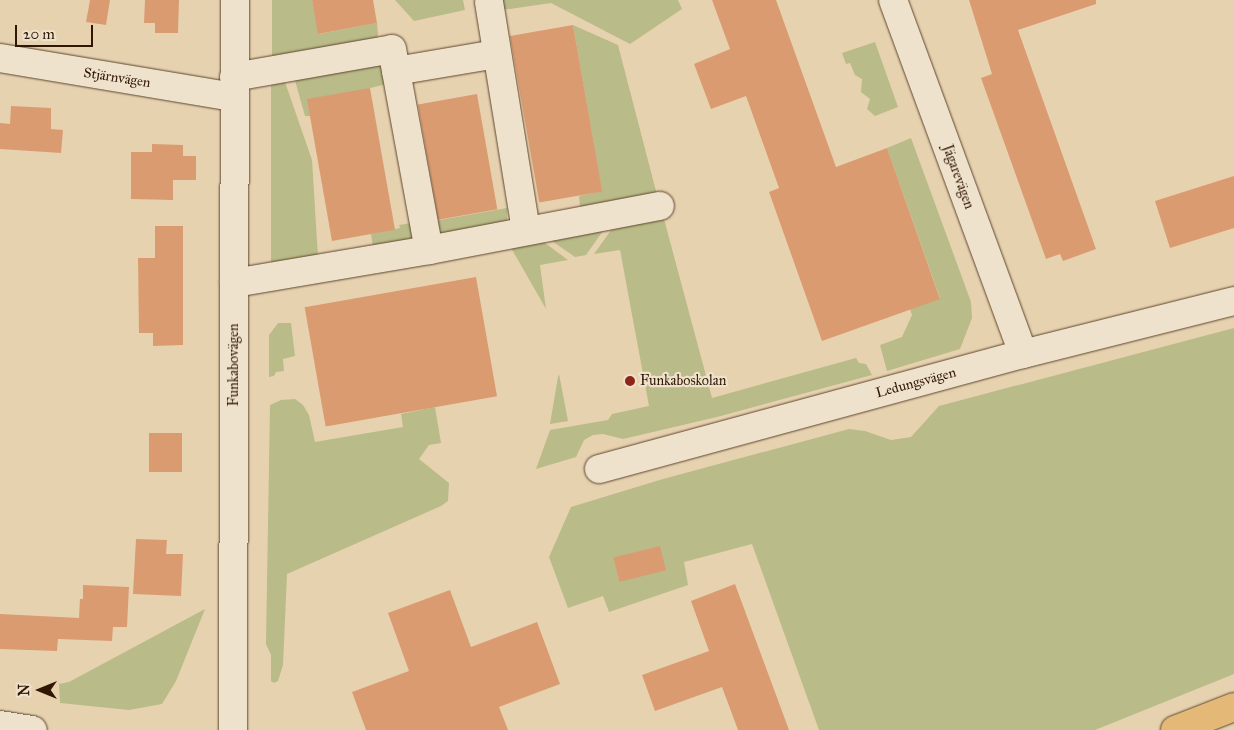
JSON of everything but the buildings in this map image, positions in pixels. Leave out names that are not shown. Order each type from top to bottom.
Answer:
[{"type":"main road","points":[[1175,730],[1234,707]]},
{"type":"street","name":"Funkabovägen","points":[[233,730],[234,0]]},
{"type":"street","name":"Jägarevägen","points":[[893,0],[1023,354]]},
{"type":"street","points":[[489,2],[526,230]]},
{"type":"street","name":"Stjärnvägen","points":[[0,58],[234,87],[392,50],[396,71]]},
{"type":"street","points":[[429,250],[396,71],[496,54]]},
{"type":"street","points":[[234,284],[429,250],[660,206]]},
{"type":"street","name":"Ledungsvägen","points":[[599,469],[1023,354],[1234,301]]},
{"type":"street","points":[[0,725],[33,730]]},
{"type":"green space","points":[[272,0],[312,0],[319,34],[377,23],[378,35],[375,43],[272,65]]},
{"type":"green space","points":[[395,0],[463,0],[465,10],[414,21]]},
{"type":"green space","points":[[500,0],[678,0],[682,9],[630,44],[551,3],[502,10]]},
{"type":"green space","points":[[573,25],[618,45],[657,195],[580,207],[579,196],[602,191]]},
{"type":"green space","points":[[875,42],[898,107],[875,116],[867,109],[870,99],[861,92],[862,79],[855,75],[850,63],[846,64],[842,53]]},
{"type":"green space","points":[[377,64],[384,70],[387,84],[370,88],[310,116],[305,116],[294,77]]},
{"type":"green space","points":[[282,79],[285,82],[312,160],[318,257],[271,265],[271,81]]},
{"type":"green space","points":[[911,138],[971,302],[972,318],[960,349],[887,371],[880,345],[902,337],[912,315],[910,309],[940,298],[887,148]]},
{"type":"green space","points":[[507,208],[507,222],[440,235],[434,221]]},
{"type":"green space","points":[[664,219],[712,398],[856,358],[859,363],[866,364],[872,375],[717,417],[623,439],[603,434],[593,435],[584,440],[576,457],[536,469],[550,430],[608,420],[612,414],[649,406],[620,250],[594,254],[614,226]]},
{"type":"green space","points":[[411,223],[413,238],[373,247],[371,234],[400,228],[399,225]]},
{"type":"green space","points":[[605,228],[586,255],[575,257],[549,239]]},
{"type":"green space","points":[[541,240],[568,260],[540,265],[546,309],[510,246]]},
{"type":"green space","points":[[278,323],[291,323],[295,356],[283,359],[284,371],[276,372],[274,376],[269,377],[269,335]]},
{"type":"green space","points":[[1234,328],[1234,674],[1095,730],[819,730],[752,544],[684,562],[688,585],[609,612],[603,596],[568,608],[549,557],[571,507],[663,479],[849,429],[865,431],[891,440],[911,437],[939,406]]},
{"type":"green space","points":[[559,374],[568,421],[550,424],[558,377]]},
{"type":"green space","points":[[295,399],[303,405],[309,415],[315,442],[403,427],[401,414],[435,407],[441,443],[429,445],[419,459],[449,483],[448,501],[441,506],[287,574],[283,665],[278,681],[274,683],[271,681],[271,655],[266,644],[270,405],[281,400]]},
{"type":"green space","points":[[205,609],[176,681],[162,704],[129,710],[60,703],[59,684],[69,682]]},
{"type":"place","name":"Funkaboskolan","points":[[630,381]]}]
